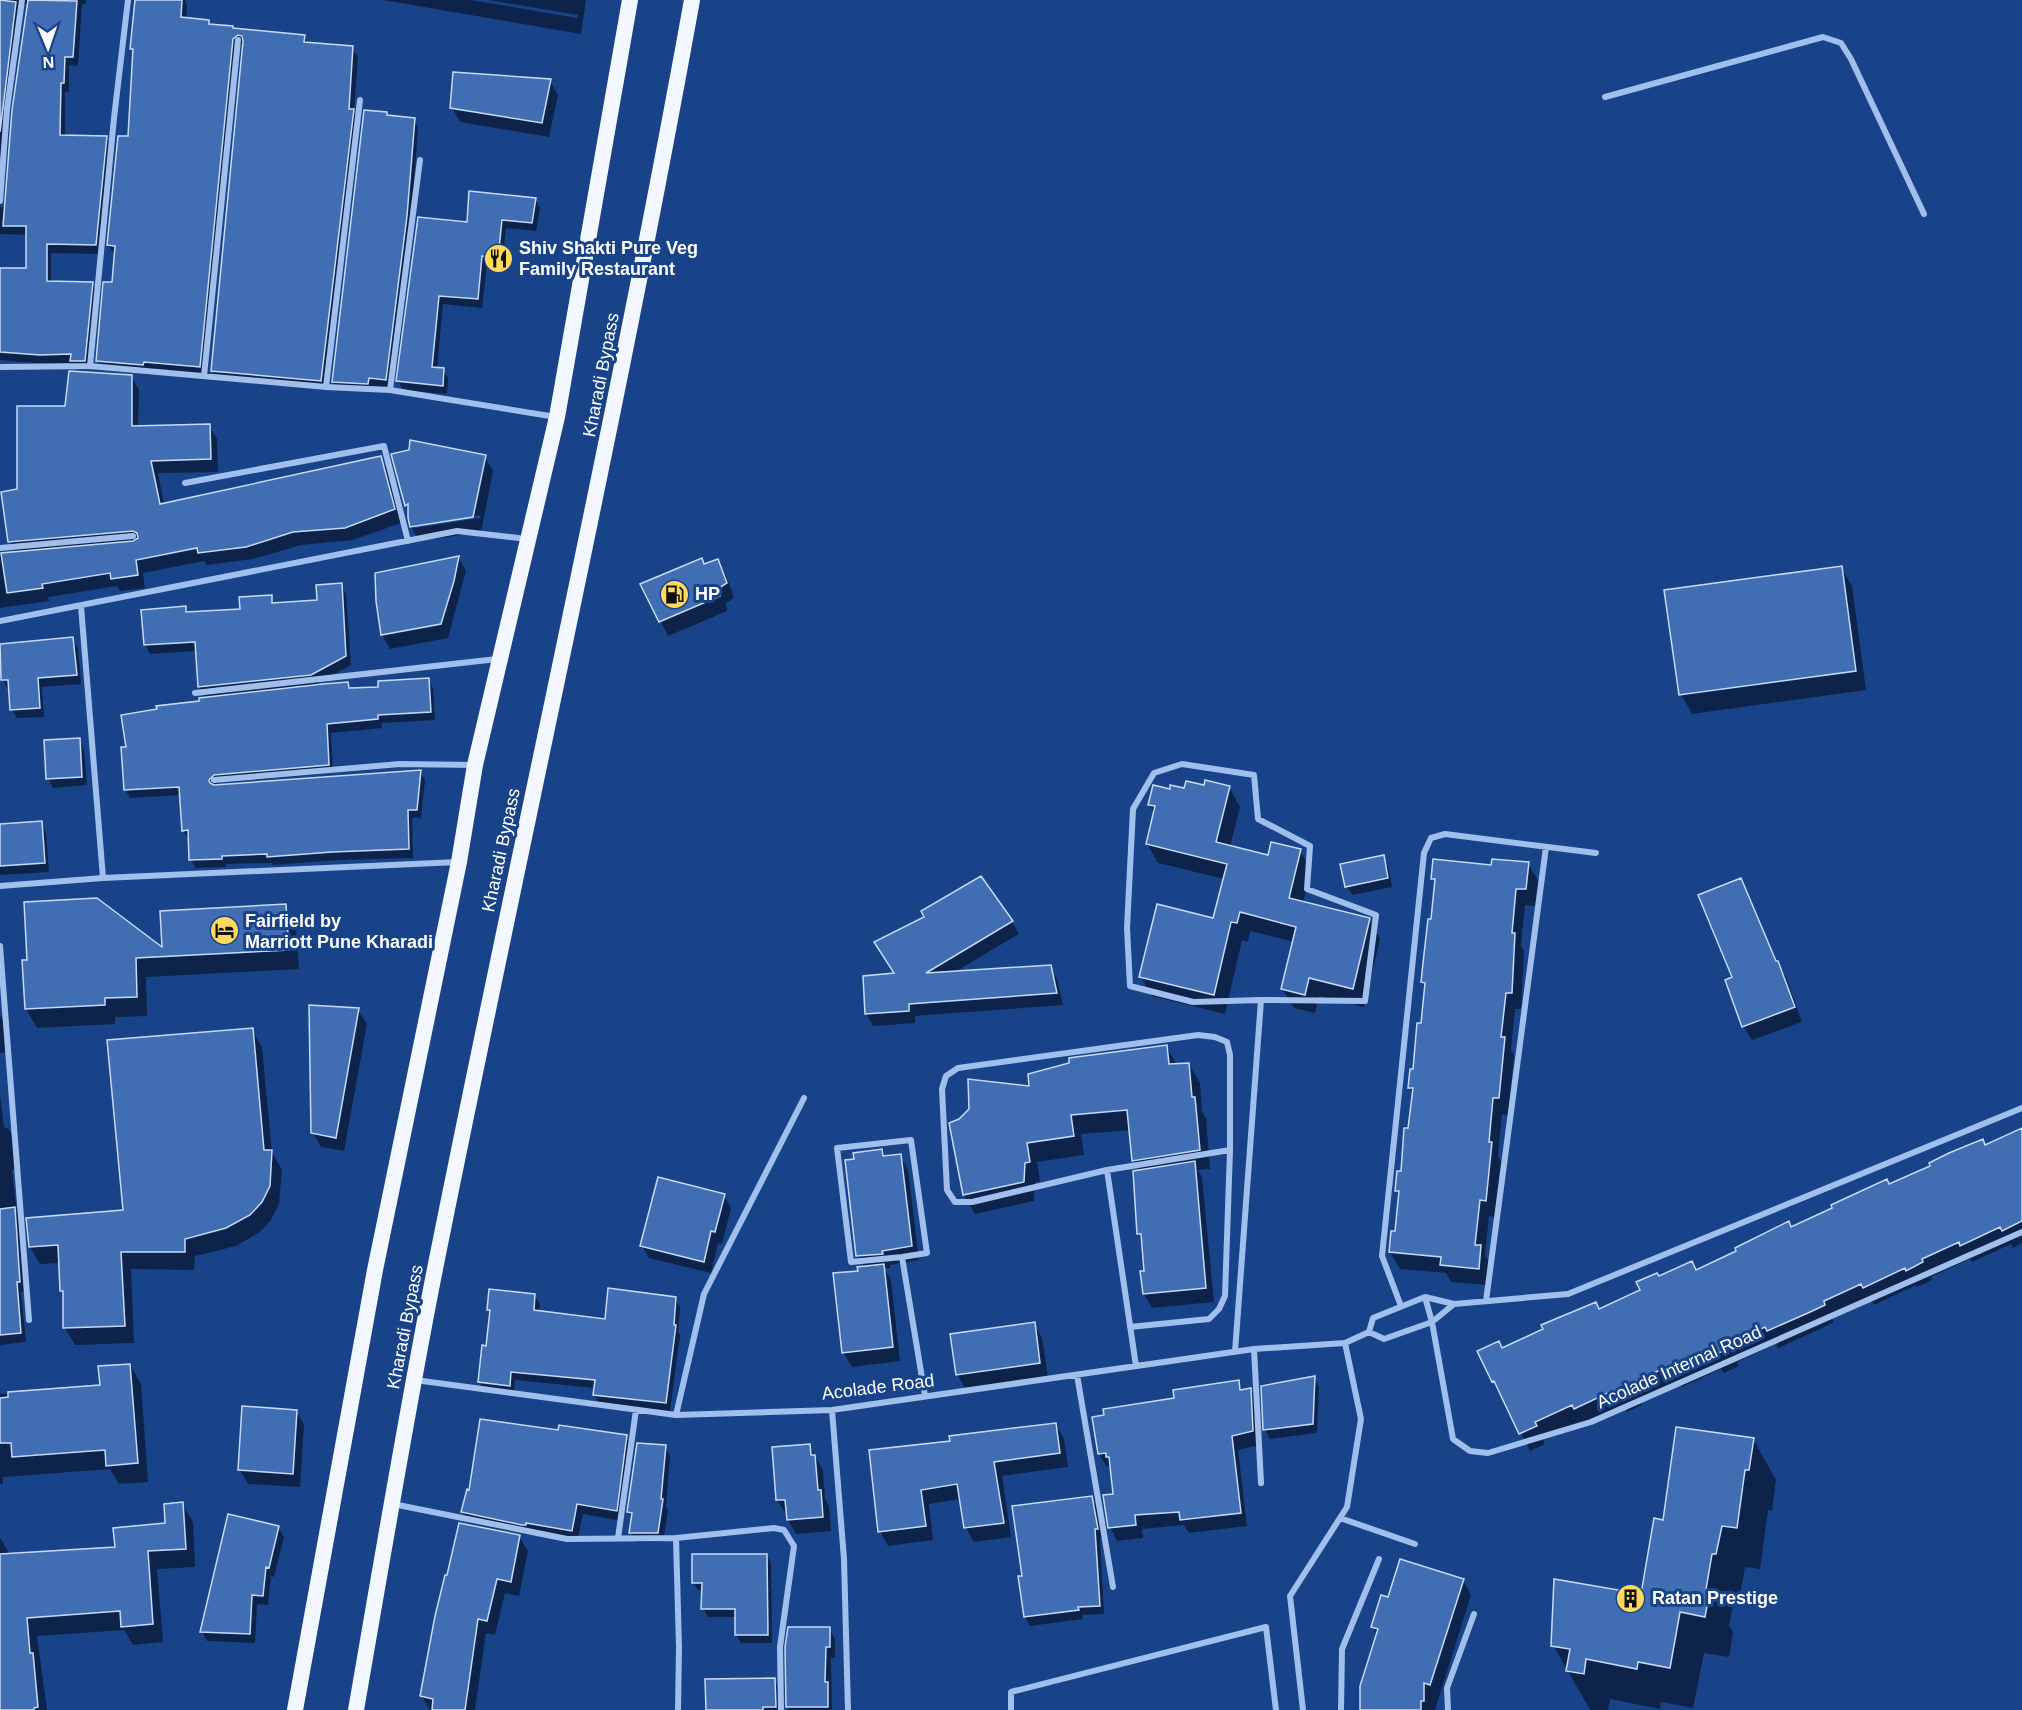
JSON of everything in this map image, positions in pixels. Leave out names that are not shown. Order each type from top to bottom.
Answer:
[{"type":"highway","name":"Kharadi Bypass","points":[[295,1710],[375,1267],[459,862],[475,765],[557,417],[630,0]]},
{"type":"highway","name":"Kharadi Bypass","points":[[356,1710],[435,1269],[640,278],[692,0]]},
{"type":"street","points":[[0,201],[7,109],[22,0]]},
{"type":"street","points":[[90,366],[128,0]]},
{"type":"street","points":[[1605,97],[1823,37],[1841,43],[1851,59],[1924,214]]},
{"type":"street","points":[[204,376],[238,40]]},
{"type":"street","points":[[326,387],[360,100]]},
{"type":"street","points":[[390,390],[420,160]]},
{"type":"street","points":[[0,368],[90,366],[326,387],[390,390],[557,417]]},
{"type":"street","points":[[185,483],[384,446],[408,541]]},
{"type":"street","points":[[0,621],[457,531],[527,539]]},
{"type":"street","points":[[0,548],[133,536]]},
{"type":"street","points":[[81,606],[103,878]]},
{"type":"street","points":[[195,693],[500,659]]},
{"type":"street","points":[[214,780],[400,764],[475,765]]},
{"type":"street","points":[[1182,764],[1254,775],[1258,819],[1310,846],[1307,889],[1376,915],[1365,1001],[1261,1000],[1193,1002],[1131,986],[1127,928],[1133,809],[1154,773],[1182,764]]},
{"type":"street","points":[[1401,1306],[1382,1256],[1424,853],[1431,838],[1445,834],[1596,853]]},
{"type":"street","points":[[1486,1301],[1546,847]]},
{"type":"street","points":[[0,886],[103,878],[459,862]]},
{"type":"street","points":[[0,946],[29,1320]]},
{"type":"street","points":[[1235,1352],[1261,1000]]},
{"type":"street","points":[[1130,1327],[1209,1319],[1219,1309],[1226,1296],[1230,1150],[1230,1055],[1227,1042],[1215,1037],[1198,1035],[958,1068],[946,1076],[942,1089],[947,1190],[955,1202],[972,1202],[1107,1170],[1230,1150]]},
{"type":"street","points":[[676,1415],[704,1294],[804,1098]]},
{"type":"street","points":[[1303,1710],[1290,1596],[1347,1506],[1360,1419],[1345,1343],[1368,1332],[1373,1318],[1425,1297],[1454,1304],[1569,1294],[2022,1108]]},
{"type":"street","points":[[911,1140],[927,1253],[902,1257],[851,1262],[837,1148],[911,1140]]},
{"type":"street","points":[[1107,1170],[1136,1366]]},
{"type":"street","name":"Acolade Internal Road","points":[[1425,1297],[1432,1322],[1453,1439],[1470,1451],[1488,1453],[1591,1422],[2022,1232]]},
{"type":"street","points":[[902,1257],[925,1396]]},
{"type":"street","points":[[1368,1332],[1384,1339],[1432,1322],[1454,1304]]},
{"type":"street","name":"Acolade Road","points":[[414,1380],[676,1415],[832,1410],[1254,1349],[1345,1343]]},
{"type":"street","points":[[1254,1349],[1261,1483]]},
{"type":"street","points":[[1077,1375],[1113,1587]]},
{"type":"street","points":[[618,1538],[636,1410]]},
{"type":"street","points":[[832,1410],[844,1559],[848,1710]]},
{"type":"street","points":[[392,1504],[567,1539],[676,1538],[774,1528],[784,1530],[794,1546],[780,1647],[781,1710]]},
{"type":"street","points":[[1340,1518],[1415,1544]]},
{"type":"street","points":[[676,1538],[678,1710]]},
{"type":"street","points":[[1341,1710],[1342,1649],[1379,1559]]},
{"type":"street","points":[[1448,1710],[1447,1688],[1474,1614]]},
{"type":"street","points":[[1011,1710],[1011,1692],[1266,1627],[1276,1710]]},
{"type":"building","points":[[0,0],[16,2],[0,132]]},
{"type":"building","points":[[28,0],[77,1],[73,57],[65,57],[64,83],[61,83],[60,135],[107,136],[96,245],[47,244],[47,281],[93,282],[85,361],[70,361],[71,354],[40,355],[0,352],[0,268],[26,268],[26,226],[3,226],[12,110]]},
{"type":"building","points":[[135,0],[182,0],[181,17],[209,20],[209,24],[233,26],[233,28],[305,35],[304,42],[353,46],[349,109],[354,109],[321,381],[211,371],[243,41],[242,36],[238,35],[233,39],[200,367],[96,361],[103,282],[112,282],[115,246],[107,245],[118,136],[128,136],[133,49],[130,49]]},
{"type":"building","points":[[453,72],[551,79],[542,123],[450,108]]},
{"type":"building","points":[[364,110],[415,118],[407,216],[386,380],[369,378],[368,384],[332,382]]},
{"type":"building","points":[[469,191],[536,198],[532,223],[502,220],[498,258],[482,256],[478,299],[439,296],[432,367],[444,368],[443,386],[396,381],[418,217],[467,222]]},
{"type":"building","points":[[69,371],[132,375],[132,426],[210,424],[211,459],[151,461],[160,504],[381,456],[395,509],[345,528],[293,532],[246,547],[198,553],[197,548],[136,560],[138,575],[111,579],[110,573],[42,584],[43,588],[7,593],[1,553],[133,541],[138,538],[137,533],[133,531],[8,542],[1,492],[17,489],[17,406],[65,406]]},
{"type":"building","points":[[410,440],[486,455],[473,517],[410,527],[408,504],[405,506],[391,454],[409,450]]},
{"type":"building","points":[[459,556],[441,624],[381,635],[375,573]]},
{"type":"building","points":[[702,558],[704,564],[718,559],[727,583],[719,588],[720,596],[659,622],[640,584]]},
{"type":"building","points":[[1842,566],[1856,671],[1679,695],[1664,590]]},
{"type":"building","points":[[342,583],[346,656],[311,675],[198,687],[195,642],[144,645],[141,610],[186,606],[186,612],[240,609],[239,597],[272,595],[272,603],[317,600],[316,585]]},
{"type":"building","points":[[73,637],[77,675],[38,678],[40,708],[10,710],[8,680],[1,680],[0,644]]},
{"type":"building","points":[[429,678],[431,712],[378,715],[378,719],[327,724],[329,765],[214,775],[209,780],[214,785],[421,770],[417,810],[408,810],[409,849],[267,857],[267,854],[222,856],[222,859],[189,860],[188,830],[182,831],[179,787],[124,790],[121,747],[126,747],[121,715],[157,709],[156,706],[199,701],[199,698],[348,682],[349,688],[378,687],[378,681]]},
{"type":"building","points":[[80,738],[82,777],[46,779],[44,740]]},
{"type":"building","points":[[1205,780],[1230,786],[1216,842],[1268,855],[1271,842],[1301,849],[1289,898],[1370,918],[1353,989],[1309,978],[1305,995],[1281,989],[1296,927],[1240,912],[1237,923],[1231,922],[1214,995],[1139,977],[1157,904],[1213,918],[1227,864],[1146,844],[1155,806],[1148,805],[1153,785],[1170,789],[1170,785],[1184,788],[1186,781],[1204,785]]},
{"type":"building","points":[[42,821],[45,863],[0,866],[0,824]]},
{"type":"building","points":[[1384,855],[1388,878],[1345,887],[1340,864]]},
{"type":"building","points":[[1433,859],[1491,865],[1492,859],[1529,862],[1526,889],[1516,889],[1512,933],[1515,933],[1512,993],[1506,993],[1501,1037],[1505,1037],[1499,1098],[1493,1098],[1489,1142],[1492,1142],[1486,1201],[1480,1200],[1475,1245],[1481,1245],[1479,1269],[1440,1265],[1441,1257],[1389,1252],[1391,1231],[1395,1231],[1399,1191],[1395,1191],[1397,1171],[1401,1171],[1404,1128],[1408,1128],[1413,1088],[1408,1088],[1410,1069],[1413,1069],[1417,1023],[1421,1023],[1425,983],[1421,982],[1435,879],[1431,879]]},
{"type":"building","points":[[981,876],[1013,921],[926,973],[1051,965],[1057,993],[909,1004],[909,1011],[865,1014],[863,976],[894,973],[874,942],[924,917],[921,911]]},
{"type":"building","points":[[1741,878],[1776,961],[1778,961],[1795,1007],[1742,1027],[1725,980],[1732,977],[1698,895]]},
{"type":"building","points":[[97,898],[162,947],[160,911],[286,904],[289,950],[136,958],[137,997],[105,998],[105,1005],[25,1009],[22,960],[27,960],[24,902]]},
{"type":"building","points":[[309,1005],[359,1008],[336,1138],[311,1133]]},
{"type":"building","points":[[253,1028],[264,1150],[272,1150],[270,1186],[262,1202],[250,1215],[226,1228],[185,1239],[185,1252],[121,1252],[125,1326],[63,1328],[63,1291],[60,1291],[58,1245],[29,1247],[26,1218],[123,1210],[107,1040]]},
{"type":"building","points":[[1167,1045],[1169,1064],[1189,1063],[1200,1150],[1132,1161],[1127,1110],[1071,1115],[1074,1136],[1027,1143],[1030,1162],[1025,1163],[1024,1182],[963,1195],[949,1123],[959,1119],[969,1109],[968,1079],[1029,1086],[1028,1074],[1069,1063],[1069,1058]]},
{"type":"building","points":[[2022,1128],[2022,1221],[2002,1231],[2000,1227],[1960,1246],[1959,1242],[1922,1259],[1923,1262],[1906,1271],[1905,1268],[1863,1288],[1861,1284],[1824,1301],[1825,1305],[1808,1313],[1767,1331],[1765,1327],[1728,1344],[1730,1348],[1712,1356],[1710,1352],[1670,1370],[1669,1366],[1632,1383],[1633,1387],[1616,1395],[1614,1390],[1574,1409],[1572,1405],[1535,1422],[1537,1426],[1519,1434],[1477,1351],[1499,1341],[1502,1348],[1543,1329],[1541,1325],[1596,1302],[1599,1309],[1640,1290],[1636,1282],[1657,1273],[1659,1276],[1692,1261],[1696,1270],[1736,1251],[1735,1248],[1789,1221],[1791,1227],[1887,1179],[1889,1184],[1930,1166],[1929,1163],[1949,1153],[1983,1139],[1985,1145]]},
{"type":"building","points":[[882,1149],[883,1156],[901,1154],[912,1246],[882,1251],[883,1254],[856,1256],[845,1160],[854,1159],[853,1153]]},
{"type":"building","points":[[1195,1161],[1206,1288],[1143,1294],[1140,1271],[1144,1271],[1141,1234],[1137,1234],[1133,1171]]},
{"type":"building","points":[[658,1177],[725,1194],[715,1232],[711,1231],[704,1262],[640,1246]]},
{"type":"building","points":[[15,1207],[21,1333],[0,1335],[0,1209]]},
{"type":"building","points":[[884,1264],[893,1347],[842,1353],[833,1273],[858,1271],[857,1267]]},
{"type":"building","points":[[608,1288],[676,1297],[674,1325],[676,1325],[666,1403],[593,1395],[595,1380],[511,1372],[510,1386],[478,1382],[482,1345],[486,1346],[490,1310],[487,1310],[489,1289],[535,1294],[534,1310],[605,1319]]},
{"type":"building","points":[[1035,1322],[1040,1363],[956,1375],[950,1334]]},
{"type":"building","points":[[130,1364],[138,1463],[106,1466],[105,1450],[12,1457],[11,1443],[0,1443],[0,1398],[8,1397],[8,1392],[100,1385],[98,1366]]},
{"type":"building","points":[[1315,1376],[1313,1424],[1263,1430],[1261,1386]]},
{"type":"building","points":[[1239,1380],[1240,1390],[1251,1388],[1253,1431],[1232,1436],[1241,1513],[1180,1520],[1179,1512],[1135,1515],[1136,1525],[1108,1528],[1103,1495],[1113,1494],[1109,1457],[1106,1457],[1106,1453],[1098,1454],[1092,1417],[1104,1415],[1103,1409],[1174,1398],[1173,1390]]},
{"type":"building","points":[[242,1406],[297,1410],[293,1474],[238,1470]]},
{"type":"building","points":[[480,1419],[558,1430],[559,1425],[627,1435],[617,1511],[577,1504],[572,1531],[526,1523],[522,1525],[461,1512],[467,1489],[469,1490]]},
{"type":"building","points":[[1056,1423],[1060,1453],[994,1462],[1004,1523],[964,1528],[957,1484],[921,1490],[926,1526],[878,1532],[869,1450],[950,1441],[949,1436]]},
{"type":"building","name":"Ratan Prestige","points":[[1676,1427],[1754,1438],[1749,1470],[1745,1470],[1737,1528],[1722,1526],[1716,1554],[1712,1554],[1706,1589],[1710,1590],[1705,1617],[1680,1612],[1670,1668],[1638,1662],[1637,1669],[1586,1659],[1584,1674],[1566,1671],[1570,1649],[1551,1646],[1554,1579],[1641,1594],[1654,1518],[1663,1520]]},
{"type":"building","points":[[637,1443],[666,1445],[661,1499],[663,1499],[658,1533],[629,1533],[632,1513],[627,1512]]},
{"type":"building","points":[[810,1444],[811,1455],[815,1455],[823,1517],[787,1520],[785,1500],[776,1500],[772,1447]]},
{"type":"building","points":[[1092,1496],[1098,1529],[1095,1529],[1100,1606],[1078,1607],[1079,1610],[1024,1617],[1018,1576],[1022,1576],[1012,1506]]},
{"type":"building","points":[[183,1502],[186,1549],[148,1551],[153,1624],[121,1627],[120,1611],[27,1618],[38,1707],[34,1710],[0,1710],[0,1554],[115,1547],[113,1528],[165,1523],[164,1504]]},
{"type":"building","points":[[228,1514],[279,1526],[269,1568],[266,1567],[263,1596],[252,1595],[250,1634],[200,1632]]},
{"type":"building","points":[[459,1523],[520,1535],[511,1582],[497,1579],[487,1621],[478,1619],[465,1710],[432,1710],[433,1699],[420,1696],[435,1616]]},
{"type":"building","points":[[692,1554],[767,1554],[768,1635],[735,1635],[735,1609],[701,1609],[702,1583],[692,1583]]},
{"type":"building","points":[[1400,1559],[1464,1579],[1430,1685],[1424,1683],[1424,1701],[1421,1701],[1421,1710],[1360,1710],[1360,1686],[1378,1629],[1371,1627],[1381,1595],[1388,1597]]},
{"type":"building","points":[[788,1627],[830,1627],[830,1647],[826,1647],[825,1682],[828,1682],[828,1707],[786,1707],[785,1647]]},
{"type":"building","points":[[775,1678],[776,1707],[763,1707],[763,1710],[706,1710],[705,1679]]},
{"type":"place","name":"Shiv Shakti Pure Veg Family Restaurant","points":[[498,258]]},
{"type":"place","name":"HP","points":[[674,594]]},
{"type":"place","name":"Fairfield by Marriott Pune Kharadi","points":[[224,931]]},
{"type":"place","name":"Ratan Prestige","points":[[1631,1598]]}]
